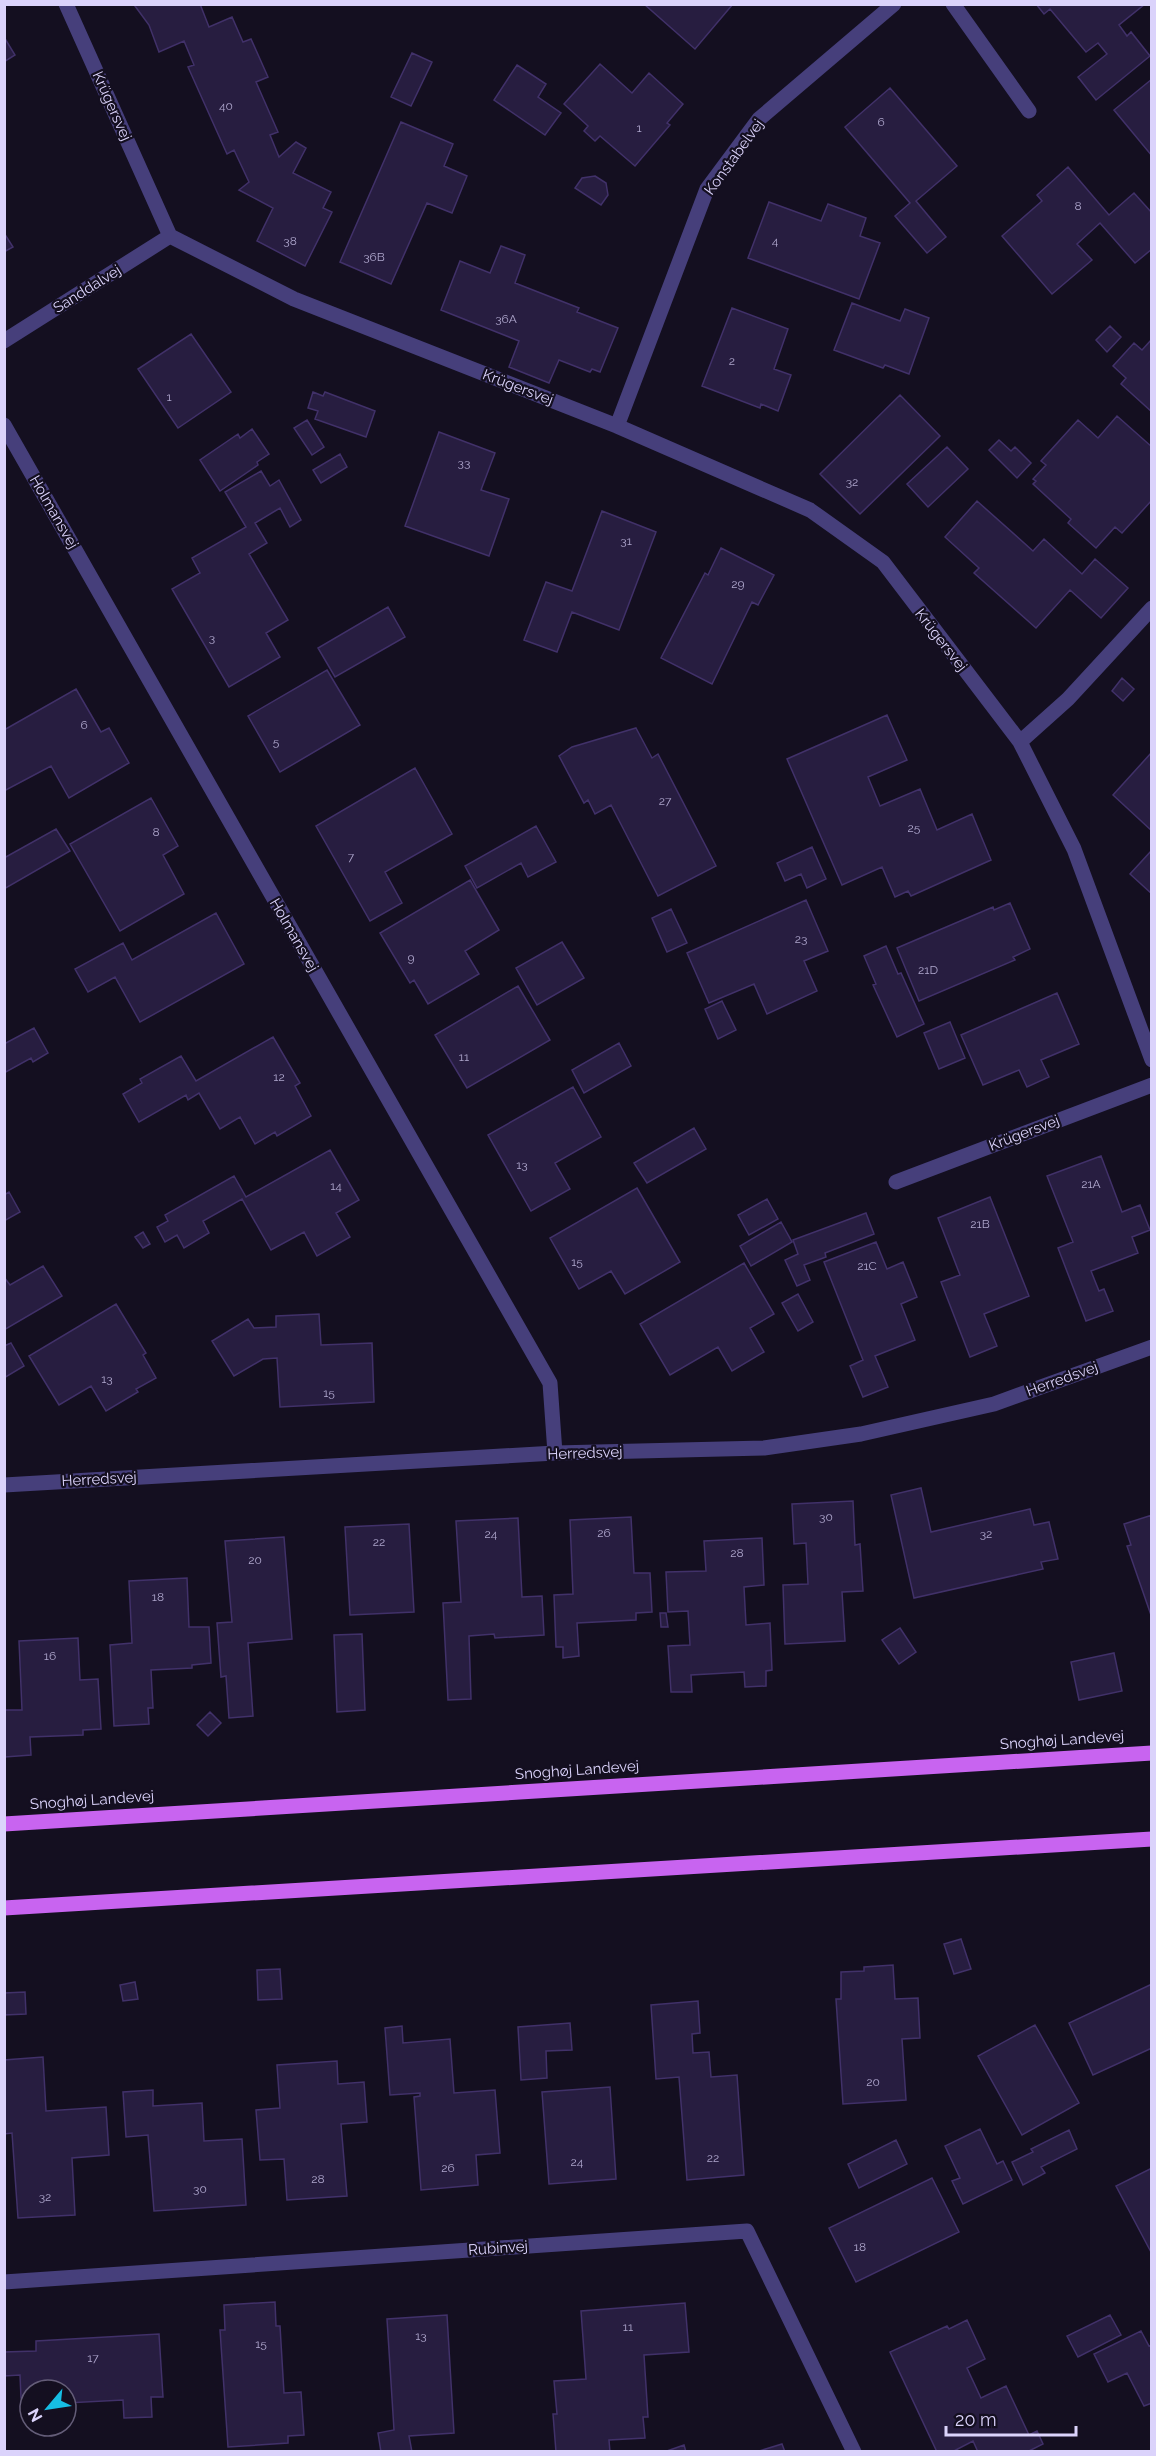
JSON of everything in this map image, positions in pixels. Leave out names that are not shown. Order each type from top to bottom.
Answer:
[{"type":"main road","name":"Snoghøj Landevej","points":[[4,1824],[1152,1753]]},
{"type":"main road","points":[[4,1908],[1152,1839]]},
{"type":"street","name":"Krügersvej","points":[[66,4],[171,236],[294,299],[617,426],[810,510],[883,562],[1020,742],[1074,849],[1152,1060]]},
{"type":"street","name":"Konstabelvej","points":[[617,426],[707,189],[759,119],[894,4]]},
{"type":"street","points":[[953,4],[1029,111]]},
{"type":"street","name":"Sanddalvej","points":[[4,341],[171,236]]},
{"type":"street","name":"Holmansvej","points":[[4,425],[550,1383],[555,1453]]},
{"type":"street","points":[[1020,742],[1068,699],[1152,608]]},
{"type":"street","name":"Krügersvej","points":[[896,1182],[1152,1085]]},
{"type":"street","name":"Herredsvej","points":[[4,1485],[555,1453],[764,1448],[861,1434],[994,1404],[1152,1347]]},
{"type":"street","name":"Rubinvej","points":[[4,2282],[747,2231],[854,2451]]},
{"type":"building","points":[[137,4],[200,4],[209,27],[232,17],[243,42],[251,39],[268,77],[256,82],[278,132],[270,135],[279,157],[296,142],[306,148],[293,173],[331,192],[323,208],[332,212],[305,266],[257,241],[273,208],[239,190],[249,182],[234,150],[227,154],[188,67],[194,65],[184,41],[159,52],[149,25],[135,6]]},
{"type":"building","points":[[644,4],[733,4],[695,49]]},
{"type":"building","points":[[1036,4],[1145,4],[1119,25],[1127,36],[1131,32],[1150,56],[1096,100],[1078,77],[1107,54],[1098,43],[1086,52],[1050,9],[1044,14]]},
{"type":"building","points":[[4,37],[15,55],[4,62]]},
{"type":"building","points":[[412,53],[432,62],[411,106],[391,97]]},
{"type":"building","points":[[600,64],[632,93],[649,73],[683,104],[667,123],[670,125],[635,166],[600,136],[595,141],[584,131],[588,126],[564,104]]},
{"type":"building","points":[[517,65],[546,84],[538,97],[561,113],[545,135],[494,100]]},
{"type":"building","points":[[1152,79],[1152,156],[1114,110]]},
{"type":"building","points":[[890,88],[957,166],[916,201],[946,237],[927,253],[895,216],[910,203],[845,127]]},
{"type":"building","points":[[401,122],[453,144],[444,166],[467,176],[452,213],[427,203],[391,284],[340,262]]},
{"type":"building","points":[[1068,167],[1109,215],[1134,193],[1152,213],[1152,249],[1135,263],[1100,223],[1077,244],[1092,260],[1052,294],[1002,236],[1042,201],[1037,195]]},
{"type":"building","points":[[595,176],[606,183],[608,195],[601,205],[575,188],[582,178]]},
{"type":"building","points":[[769,202],[821,221],[828,204],[866,218],[860,236],[880,243],[859,299],[748,258]]},
{"type":"building","points":[[4,233],[13,247],[4,252]]},
{"type":"building","points":[[501,246],[525,255],[515,283],[579,308],[577,312],[618,328],[600,372],[592,369],[590,372],[559,360],[549,383],[509,367],[519,341],[441,310],[460,261],[490,273]]},
{"type":"building","points":[[852,303],[900,321],[905,309],[929,318],[909,374],[885,365],[883,368],[834,350]]},
{"type":"building","points":[[732,308],[788,329],[774,369],[791,375],[778,411],[761,404],[760,408],[702,386]]},
{"type":"building","points":[[1110,326],[1121,337],[1107,352],[1096,340]]},
{"type":"building","points":[[191,334],[231,392],[178,428],[138,369]]},
{"type":"building","points":[[1152,339],[1152,412],[1121,384],[1126,378],[1113,366],[1134,343],[1142,350]]},
{"type":"building","points":[[313,392],[323,396],[325,392],[375,411],[366,437],[315,419],[318,411],[308,408]]},
{"type":"building","points":[[900,395],[940,436],[860,514],[820,474]]},
{"type":"building","points":[[1117,416],[1152,447],[1152,500],[1122,533],[1115,527],[1096,548],[1068,523],[1071,519],[1033,484],[1036,481],[1033,479],[1046,465],[1041,461],[1078,420],[1098,438]]},
{"type":"building","points":[[307,420],[324,447],[312,455],[294,428]]},
{"type":"building","points":[[252,429],[269,454],[257,462],[258,465],[220,491],[200,460],[238,434],[240,438]]},
{"type":"building","points":[[439,432],[495,453],[481,490],[509,499],[489,556],[405,526]]},
{"type":"building","points":[[999,440],[1011,451],[1015,447],[1031,463],[1017,478],[989,450]]},
{"type":"building","points":[[947,447],[968,469],[928,507],[907,484]]},
{"type":"building","points":[[340,454],[347,467],[321,483],[313,470]]},
{"type":"building","points":[[261,471],[270,486],[279,480],[301,520],[290,527],[280,508],[255,523],[267,543],[249,554],[288,620],[266,633],[280,657],[229,687],[172,589],[200,573],[192,558],[246,527],[225,492]]},
{"type":"building","points":[[977,501],[1033,551],[1044,539],[1082,574],[1095,559],[1128,588],[1101,618],[1070,590],[1036,628],[974,573],[979,568],[945,537]]},
{"type":"building","points":[[602,511],[656,532],[619,630],[572,612],[557,652],[524,640],[546,582],[572,591]]},
{"type":"building","points":[[721,548],[774,575],[758,605],[752,602],[712,684],[661,658],[705,573],[708,575]]},
{"type":"building","points":[[388,607],[405,637],[335,677],[318,648]]},
{"type":"building","points":[[327,670],[360,725],[280,772],[248,716]]},
{"type":"building","points":[[1122,678],[1134,689],[1123,701],[1112,691]]},
{"type":"building","points":[[76,689],[101,732],[109,728],[129,763],[69,798],[51,766],[4,791],[4,730]]},
{"type":"building","points":[[887,715],[907,760],[868,777],[880,806],[920,789],[937,830],[972,814],[991,860],[911,896],[908,891],[895,897],[882,867],[842,885],[787,759]]},
{"type":"building","points":[[636,728],[652,758],[658,754],[716,866],[658,896],[611,805],[595,814],[588,800],[584,803],[559,756],[572,747]]},
{"type":"building","points":[[1152,752],[1152,831],[1113,795]]},
{"type":"building","points":[[415,768],[452,834],[385,872],[402,903],[370,921],[316,826]]},
{"type":"building","points":[[151,798],[178,846],[163,855],[184,894],[120,931],[70,844]]},
{"type":"building","points":[[536,826],[556,862],[528,877],[521,863],[477,888],[465,866]]},
{"type":"building","points":[[56,829],[70,851],[4,889],[4,858]]},
{"type":"building","points":[[812,847],[826,879],[807,888],[801,874],[785,881],[777,863]]},
{"type":"building","points":[[1152,850],[1152,894],[1130,874]]},
{"type":"building","points":[[470,880],[499,930],[465,951],[479,974],[428,1004],[414,980],[410,983],[380,933]]},
{"type":"building","points":[[806,900],[828,951],[804,961],[817,991],[767,1014],[754,984],[709,1003],[687,953]]},
{"type":"building","points":[[1010,903],[1030,949],[1013,957],[1015,960],[919,1001],[897,948],[993,907],[994,910]]},
{"type":"building","points":[[671,909],[687,943],[667,952],[652,918]]},
{"type":"building","points":[[216,913],[244,964],[140,1022],[115,977],[88,992],[75,969],[123,943],[132,960]]},
{"type":"building","points":[[562,942],[584,978],[537,1005],[516,968]]},
{"type":"building","points":[[886,946],[924,1024],[897,1037],[873,985],[876,984],[864,956]]},
{"type":"building","points":[[518,986],[550,1040],[467,1088],[435,1035]]},
{"type":"building","points":[[1057,993],[1079,1044],[1041,1060],[1049,1077],[1027,1087],[1019,1070],[983,1085],[961,1035]]},
{"type":"building","points":[[722,1001],[736,1030],[718,1039],[705,1009]]},
{"type":"building","points":[[950,1022],[965,1058],[939,1069],[924,1033]]},
{"type":"building","points":[[34,1028],[48,1053],[33,1062],[31,1058],[4,1073],[4,1044]]},
{"type":"building","points":[[273,1037],[300,1083],[295,1086],[311,1116],[277,1136],[275,1132],[255,1144],[240,1117],[220,1129],[199,1093],[188,1100],[186,1095],[139,1122],[123,1094],[142,1083],[140,1079],[181,1056],[196,1081]]},
{"type":"building","points":[[619,1043],[631,1066],[584,1093],[572,1070]]},
{"type":"building","points":[[573,1087],[601,1137],[555,1163],[570,1189],[531,1211],[488,1135]]},
{"type":"building","points":[[694,1128],[706,1149],[647,1183],[634,1163]]},
{"type":"building","points":[[330,1150],[359,1200],[336,1213],[350,1237],[317,1256],[304,1232],[271,1250],[242,1199],[203,1221],[209,1233],[184,1248],[177,1235],[165,1242],[157,1227],[168,1221],[165,1215],[234,1176],[246,1197]]},
{"type":"building","points":[[1101,1156],[1122,1212],[1140,1205],[1150,1230],[1132,1237],[1138,1253],[1091,1271],[1099,1291],[1104,1289],[1113,1311],[1086,1321],[1058,1248],[1073,1242],[1047,1176]]},
{"type":"building","points":[[637,1188],[680,1262],[625,1294],[611,1271],[579,1289],[550,1238]]},
{"type":"building","points":[[9,1192],[20,1212],[4,1221],[4,1195]]},
{"type":"building","points":[[990,1197],[1029,1296],[984,1314],[997,1346],[970,1357],[941,1282],[960,1275],[938,1218]]},
{"type":"building","points":[[767,1199],[778,1219],[749,1235],[738,1215]]},
{"type":"building","points":[[866,1213],[874,1234],[825,1253],[826,1257],[804,1265],[810,1280],[797,1286],[785,1260],[798,1254],[793,1240]]},
{"type":"building","points":[[781,1222],[792,1242],[751,1266],[740,1246]]},
{"type":"building","points":[[143,1232],[150,1244],[143,1248],[135,1237]]},
{"type":"building","points":[[876,1242],[887,1269],[903,1262],[917,1297],[901,1304],[915,1340],[875,1356],[888,1387],[863,1397],[850,1366],[863,1360],[824,1262]]},
{"type":"building","points":[[744,1263],[774,1314],[750,1328],[764,1352],[732,1371],[718,1347],[670,1375],[640,1324]]},
{"type":"building","points":[[43,1266],[62,1296],[4,1330],[4,1277],[10,1285]]},
{"type":"building","points":[[798,1294],[813,1322],[798,1331],[782,1303]]},
{"type":"building","points":[[116,1304],[146,1353],[143,1355],[156,1378],[136,1389],[138,1392],[106,1411],[91,1386],[59,1405],[29,1356]]},
{"type":"building","points":[[319,1314],[321,1345],[372,1343],[374,1402],[280,1407],[277,1358],[263,1359],[234,1376],[212,1341],[248,1319],[254,1328],[276,1327],[276,1316]]},
{"type":"building","points":[[11,1343],[24,1366],[4,1378],[4,1346]]},
{"type":"building","points":[[921,1488],[931,1532],[1030,1509],[1034,1525],[1049,1522],[1058,1559],[1041,1562],[1043,1569],[914,1598],[891,1495]]},
{"type":"building","points":[[853,1501],[855,1545],[860,1544],[863,1591],[842,1592],[845,1641],[785,1644],[783,1585],[808,1584],[806,1543],[794,1544],[792,1504]]},
{"type":"building","points":[[1152,1515],[1152,1618],[1127,1546],[1131,1545],[1124,1524]]},
{"type":"building","points":[[631,1517],[634,1573],[650,1573],[652,1612],[636,1613],[636,1620],[577,1623],[579,1656],[563,1658],[563,1647],[556,1647],[554,1595],[573,1594],[570,1520]]},
{"type":"building","points":[[518,1518],[522,1597],[542,1596],[544,1635],[495,1638],[494,1634],[469,1636],[471,1699],[448,1700],[443,1603],[461,1602],[456,1521]]},
{"type":"building","points":[[409,1524],[414,1612],[350,1615],[345,1527]]},
{"type":"building","points":[[284,1537],[292,1639],[248,1643],[253,1716],[229,1718],[226,1676],[221,1677],[217,1623],[232,1622],[225,1541]]},
{"type":"building","points":[[762,1538],[764,1585],[744,1587],[746,1625],[770,1623],[772,1670],[766,1671],[766,1686],[745,1687],[744,1672],[691,1675],[692,1692],[671,1692],[668,1646],[690,1645],[688,1611],[668,1612],[666,1572],[706,1571],[704,1541]]},
{"type":"building","points":[[187,1578],[189,1627],[209,1627],[211,1663],[192,1665],[192,1668],[151,1670],[153,1708],[148,1708],[149,1724],[114,1726],[110,1645],[132,1643],[129,1581]]},
{"type":"building","points":[[660,1613],[666,1613],[668,1627],[661,1627]]},
{"type":"building","points":[[900,1628],[916,1652],[899,1664],[882,1640]]},
{"type":"building","points":[[362,1634],[365,1710],[337,1712],[334,1635]]},
{"type":"building","points":[[78,1638],[80,1680],[98,1679],[101,1729],[83,1730],[83,1735],[30,1737],[31,1755],[5,1757],[4,1710],[22,1710],[19,1641]]},
{"type":"building","points":[[1114,1653],[1122,1691],[1079,1700],[1071,1662]]},
{"type":"building","points":[[210,1712],[221,1723],[208,1736],[197,1725]]},
{"type":"building","points":[[961,1939],[971,1969],[954,1974],[944,1944]]},
{"type":"building","points":[[893,1965],[895,1999],[918,1998],[920,2038],[902,2039],[906,2100],[843,2104],[836,1999],[841,1999],[841,1972],[864,1971],[864,1967]]},
{"type":"building","points":[[280,1969],[282,1999],[258,2000],[257,1970]]},
{"type":"building","points":[[135,1982],[138,1999],[123,2001],[120,1985]]},
{"type":"building","points":[[1152,1984],[1152,2048],[1093,2075],[1069,2023]]},
{"type":"building","points":[[25,1992],[26,2014],[4,2015],[4,1993]]},
{"type":"building","points":[[698,2001],[700,2033],[692,2034],[693,2053],[709,2052],[711,2077],[737,2075],[744,2175],[687,2180],[679,2077],[656,2079],[651,2005]]},
{"type":"building","points":[[570,2023],[572,2050],[546,2051],[547,2078],[521,2080],[518,2027]]},
{"type":"building","points":[[1035,2025],[1079,2103],[1022,2135],[978,2056]]},
{"type":"building","points":[[402,2026],[403,2043],[450,2039],[454,2093],[495,2090],[500,2153],[476,2155],[478,2185],[421,2190],[414,2097],[420,2096],[420,2093],[390,2095],[385,2028]]},
{"type":"building","points":[[43,2057],[46,2111],[106,2107],[109,2155],[72,2158],[75,2215],[18,2218],[12,2133],[4,2134],[4,2060]]},
{"type":"building","points":[[337,2061],[338,2084],[364,2082],[367,2122],[341,2124],[347,2196],[287,2200],[284,2159],[260,2160],[256,2110],[280,2108],[277,2065]]},
{"type":"building","points":[[610,2087],[616,2179],[549,2184],[542,2092]]},
{"type":"building","points":[[153,2090],[153,2106],[202,2103],[204,2141],[242,2139],[246,2205],[154,2211],[148,2135],[126,2137],[123,2092]]},
{"type":"building","points":[[980,2129],[997,2164],[1003,2161],[1012,2180],[963,2204],[952,2181],[960,2178],[945,2146]]},
{"type":"building","points":[[1069,2130],[1077,2149],[1041,2167],[1045,2173],[1023,2185],[1012,2162],[1033,2152],[1031,2149]]},
{"type":"building","points":[[896,2140],[907,2164],[859,2188],[848,2164]]},
{"type":"building","points":[[1152,2168],[1152,2254],[1116,2186]]},
{"type":"building","points":[[932,2178],[959,2232],[856,2282],[829,2228]]},
{"type":"building","points":[[275,2302],[276,2326],[280,2326],[284,2393],[301,2392],[304,2435],[288,2436],[288,2443],[228,2447],[220,2330],[225,2330],[224,2305]]},
{"type":"building","points":[[685,2303],[689,2352],[644,2355],[648,2417],[643,2417],[645,2438],[609,2440],[610,2452],[556,2452],[553,2414],[557,2414],[554,2381],[586,2379],[581,2311]]},
{"type":"building","points":[[447,2315],[454,2433],[409,2436],[412,2452],[381,2452],[378,2433],[394,2430],[387,2319]]},
{"type":"building","points":[[1110,2315],[1121,2335],[1078,2357],[1067,2336]]},
{"type":"building","points":[[967,2320],[985,2359],[967,2368],[981,2398],[1006,2386],[1029,2435],[1037,2431],[1043,2444],[1027,2452],[978,2452],[973,2441],[952,2452],[937,2452],[890,2352],[947,2326],[949,2329]]},
{"type":"building","points":[[1141,2331],[1149,2346],[1152,2345],[1152,2403],[1144,2406],[1127,2373],[1108,2382],[1094,2354]]},
{"type":"building","points":[[159,2334],[163,2397],[151,2397],[152,2417],[124,2418],[123,2400],[78,2402],[78,2378],[4,2376],[4,2352],[36,2351],[36,2341]]},
{"type":"building","points":[[782,2444],[785,2452],[756,2452]]},
{"type":"building","points":[[684,2445],[686,2452],[664,2452]]}]
